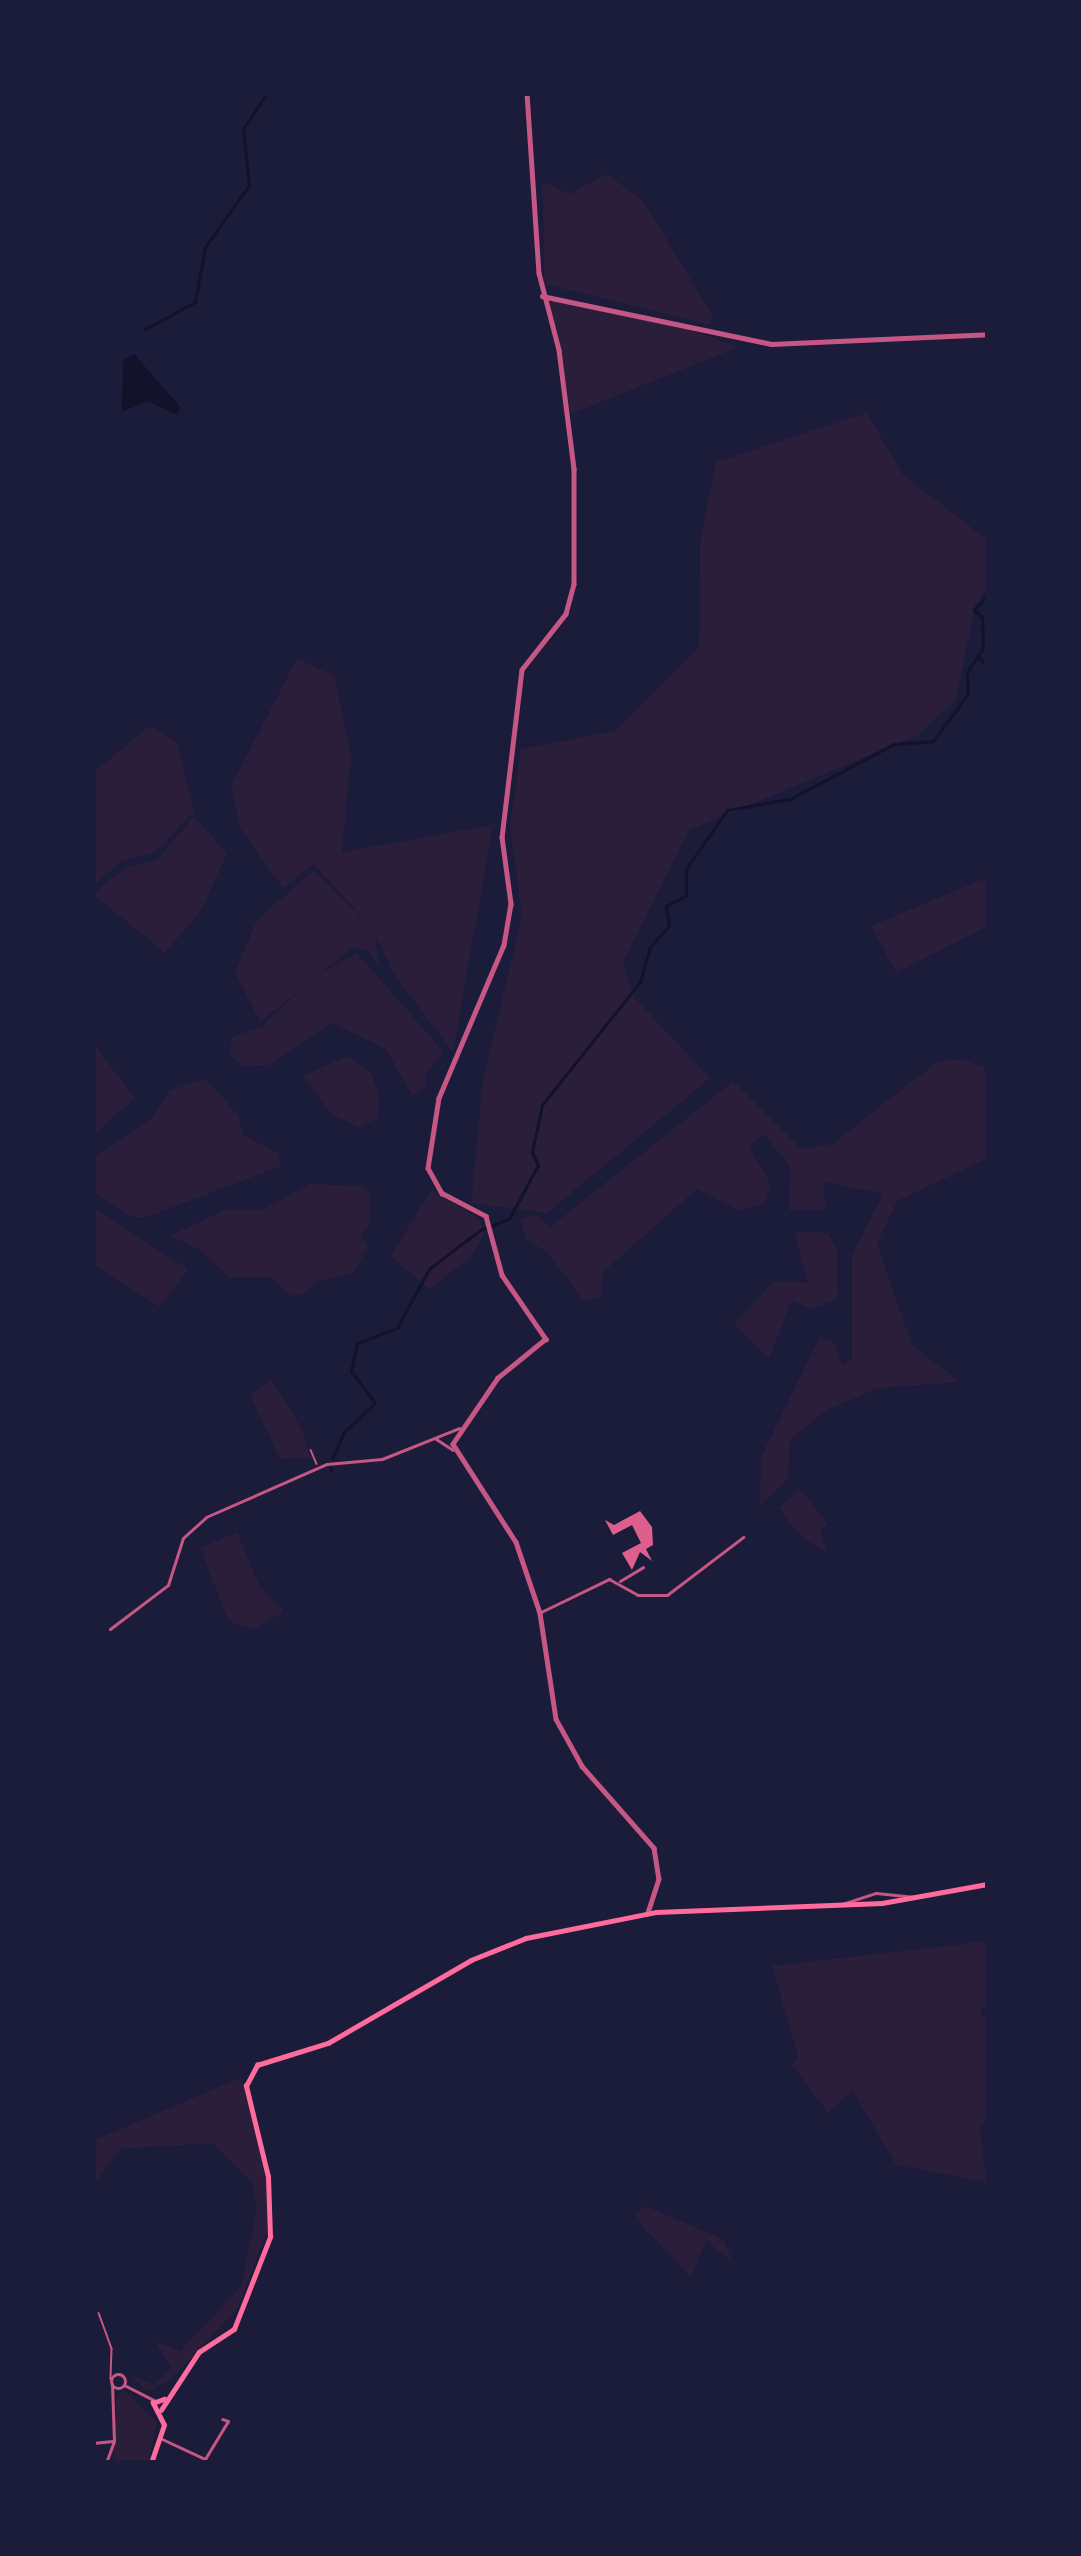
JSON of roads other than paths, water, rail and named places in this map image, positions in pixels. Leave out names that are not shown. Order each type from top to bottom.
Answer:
[{"type":"main road","points":[[151,2463],[160,2439],[164,2398],[199,2352],[234,2329],[270,2236],[269,2180],[247,2086],[257,2065],[340,2038],[497,1948],[652,1912],[839,1906],[915,1899],[988,1884]]},
{"type":"main road","points":[[161,2410],[154,2400],[164,2398]]},
{"type":"street","points":[[455,1450],[459,1428],[498,1378],[546,1339],[502,1275],[490,1226],[442,1193],[428,1156],[439,1098],[504,945],[511,904],[502,837],[522,670],[566,614],[574,584],[567,406],[542,296],[527,93]]},
{"type":"street","points":[[542,296],[771,344],[988,334]]},
{"type":"street","points":[[110,1629],[168,1585],[183,1538],[206,1516],[327,1464],[382,1460],[459,1428]]},
{"type":"street","points":[[434,1437],[455,1450],[511,1528],[540,1612],[556,1719],[582,1766],[654,1848],[652,1912]]},
{"type":"street","points":[[540,1612],[608,1579],[638,1595],[667,1595],[743,1537]]},
{"type":"street","points":[[618,1582],[644,1567]]},
{"type":"street","points":[[106,2463],[114,2441],[112,2382],[118,2374]]},
{"type":"street","points":[[118,2374],[122,2386]]},
{"type":"street","points":[[112,2382],[154,2400]]},
{"type":"street","points":[[112,2402],[122,2386]]},
{"type":"street","points":[[160,2439],[205,2458],[228,2421],[222,2419]]},
{"type":"street","points":[[93,2443],[114,2441]]},
{"type":"lane","points":[[311,1450],[317,1465]]},
{"type":"lane","points":[[99,2313],[112,2382]]},
{"type":"lane","points":[[111,2365],[118,2374]]},
{"type":"waterway","points":[[145,329],[195,302],[205,247],[249,185],[243,129],[267,93]]},
{"type":"waterway","points":[[332,1458],[344,1432],[375,1403],[351,1371],[357,1343],[397,1328],[429,1269],[480,1230],[509,1219],[538,1165],[532,1152],[542,1105],[640,982],[650,947],[669,926],[666,906],[686,896],[686,869],[727,810],[790,799],[894,744],[933,741],[968,694],[967,672],[983,648],[982,617],[974,610],[988,594]]},
{"type":"waterway","points":[[977,656],[988,668]]}]
